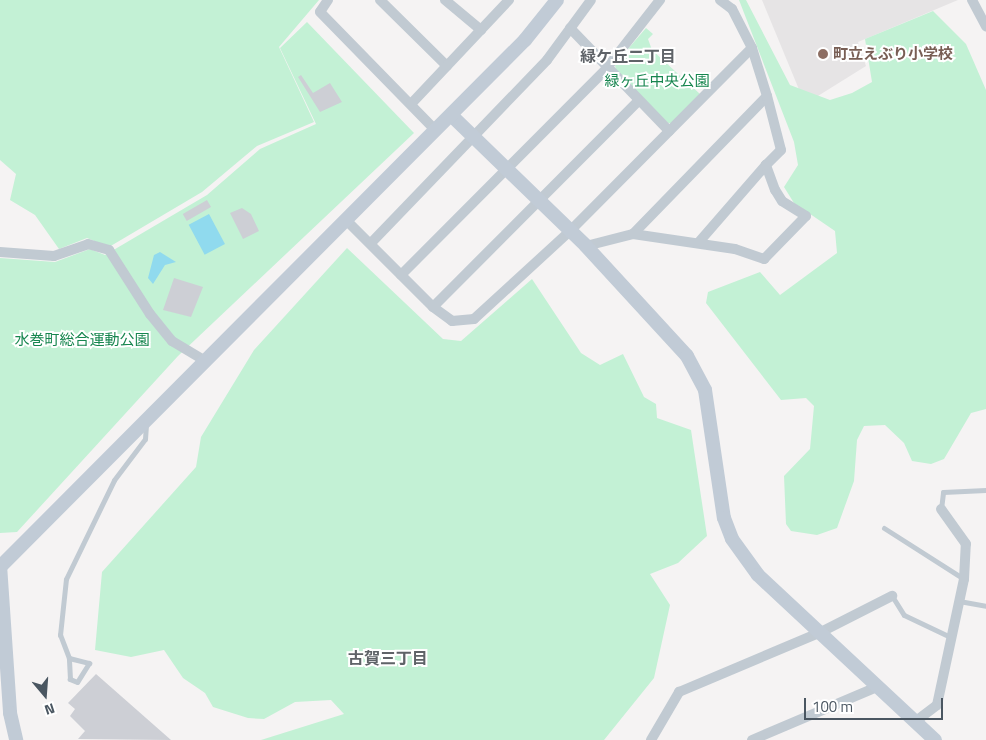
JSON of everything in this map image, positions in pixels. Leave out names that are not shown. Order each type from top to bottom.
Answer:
[{"type":"street","points":[[328,0],[320,12],[412,104],[435,130]]},
{"type":"street","points":[[380,0],[447,66]]},
{"type":"street","points":[[445,0],[481,30]]},
{"type":"street","points":[[412,104],[509,0]]},
{"type":"street","points":[[16,740],[10,713],[0,566],[154,415],[205,361],[525,40],[557,0]]},
{"type":"street","points":[[371,242],[475,138],[570,28],[591,0]]},
{"type":"street","points":[[401,275],[606,69],[660,0]]},
{"type":"street","points":[[699,242],[780,150],[767,96],[752,48],[732,9],[720,0]]},
{"type":"street","points":[[972,0],[986,26]]},
{"type":"street","points":[[570,28],[606,69],[669,131]]},
{"type":"street","points":[[346,221],[371,242],[432,307],[452,321],[474,318],[570,231],[752,48]]},
{"type":"street","points":[[633,234],[767,96]]},
{"type":"street","points":[[432,307],[638,101]]},
{"type":"street","points":[[451,114],[506,170],[586,246],[687,356],[705,390],[724,518],[732,539],[758,576],[821,632],[935,740]]},
{"type":"street","points":[[586,246],[633,234],[699,242],[764,259],[806,216],[782,201],[766,165]]},
{"type":"street","points":[[0,252],[54,256],[88,244],[109,250],[150,314],[172,340],[205,361]]},
{"type":"street","points":[[916,721],[936,705],[948,636],[964,579],[966,544],[941,509]]},
{"type":"street","points":[[651,740],[679,692],[821,632],[892,596]]},
{"type":"street","points":[[752,740],[878,687]]},
{"type":"lane","points":[[69,658],[89,663],[77,682],[68,674],[69,658],[60,635],[66,579],[114,480],[145,439],[146,423],[154,415]]},
{"type":"lane","points":[[941,509],[943,492],[986,490]]},
{"type":"lane","points":[[884,528],[964,579]]},
{"type":"lane","points":[[892,596],[904,616],[948,636]]},
{"type":"lane","points":[[958,601],[986,606]]},
{"type":"shaded area","name":"町立えぶり小学校","points":[[762,0],[958,0],[858,42],[866,66],[805,104]]},
{"type":"green space","points":[[0,0],[319,0],[279,47],[314,122],[257,146],[202,192],[109,247],[87,238],[59,249],[35,215],[10,200],[16,174],[0,160]]},
{"type":"green space","points":[[739,0],[746,0],[790,85],[830,100],[852,93],[872,82],[865,39],[933,11],[966,44],[986,90],[986,409],[971,413],[944,459],[931,464],[912,461],[904,443],[885,425],[864,426],[857,440],[854,481],[837,528],[817,535],[791,531],[786,524],[784,476],[810,449],[814,406],[806,398],[781,400],[706,303],[708,292],[760,272],[780,295],[837,253],[835,231],[794,203],[784,187],[798,165],[794,142]]},
{"type":"green space","name":"水巻町総合運動公園","points":[[307,22],[414,133],[178,356],[17,532],[0,533],[0,258],[55,262],[90,249],[105,255],[207,195],[260,149],[316,124],[280,48]]},
{"type":"green space","name":"緑ヶ丘中央公園","points":[[646,28],[653,34],[648,39],[652,50],[700,94],[673,123],[668,123],[616,72],[615,64]]},
{"type":"green space","points":[[347,248],[443,339],[461,341],[532,279],[581,353],[600,365],[623,354],[644,397],[656,404],[657,418],[691,430],[707,536],[678,563],[650,574],[670,605],[654,678],[604,740],[261,740],[344,714],[331,700],[295,702],[264,719],[248,718],[213,707],[205,693],[183,678],[164,650],[131,657],[95,650],[102,572],[196,467],[201,437],[254,350]]},
{"type":"water","points":[[209,214],[225,244],[205,255],[189,225]]},
{"type":"water","points":[[160,252],[176,262],[165,265],[153,284],[148,278],[154,255]]},
{"type":"building","points":[[301,75],[313,93],[330,83],[342,102],[320,112],[298,77]]},
{"type":"building","points":[[207,200],[211,207],[187,221],[183,214]]},
{"type":"building","points":[[242,208],[251,214],[259,231],[243,239],[230,213]]},
{"type":"building","points":[[174,278],[203,287],[191,317],[163,310]]},
{"type":"building","points":[[96,674],[171,740],[78,739],[85,731],[70,716],[75,709],[68,703]]},
{"type":"place","name":"町立えぶり小学校","points":[[823,54]]},
{"type":"district","name":"緑ケ丘二丁目","points":[[628,56]]},
{"type":"district","name":"古賀三丁目","points":[[388,658]]}]
